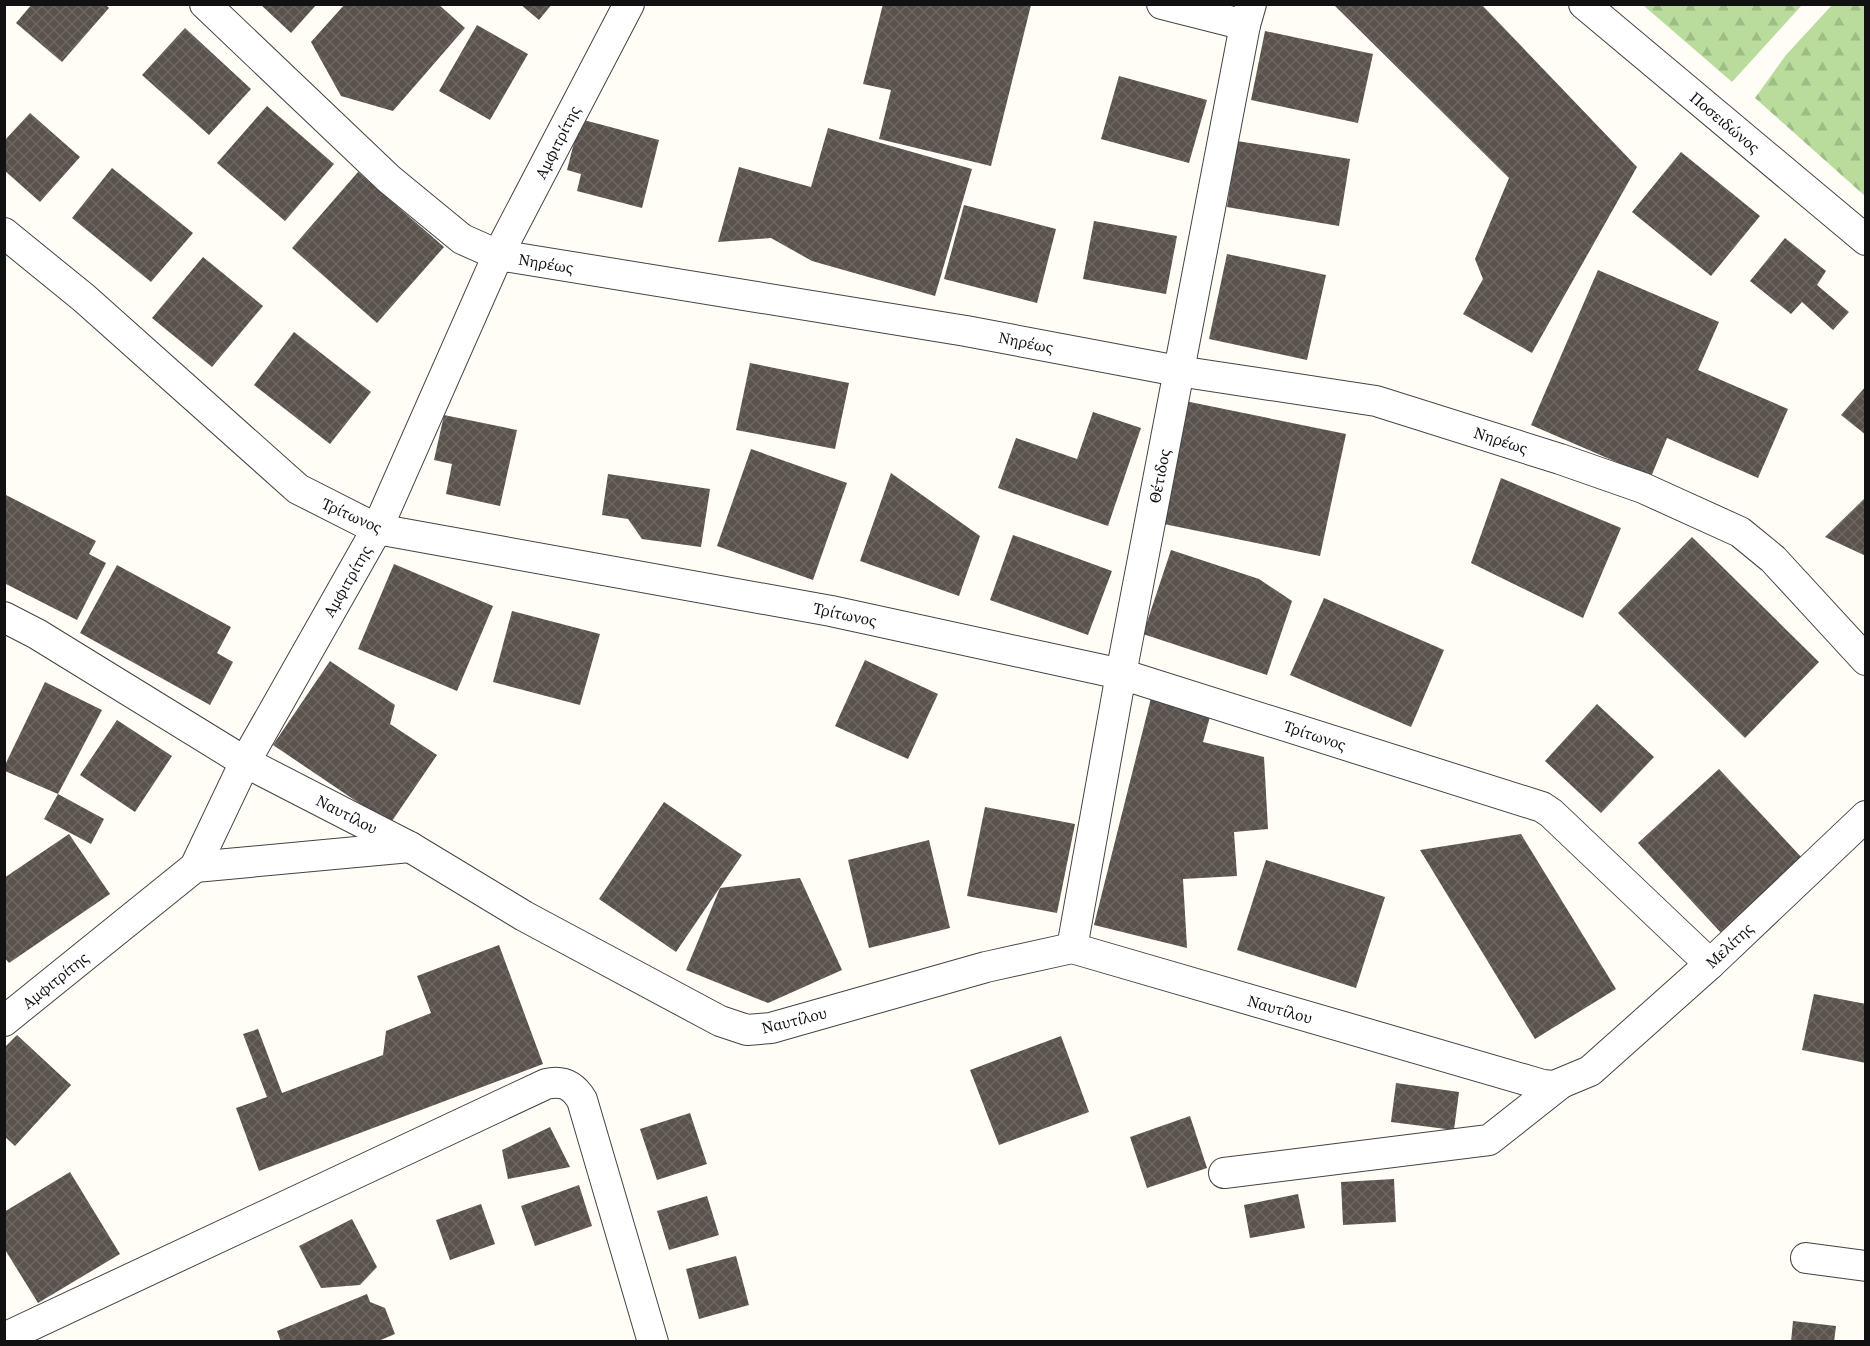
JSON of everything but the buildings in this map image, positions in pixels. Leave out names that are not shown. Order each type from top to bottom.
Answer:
[{"type":"street","name":"Νηρέως","points":[[205,4],[389,179],[462,239],[498,255],[966,331],[1178,371],[1376,401],[1643,488],[1740,531],[1759,545],[1866,660]]},
{"type":"street","name":"Αμφιτρίτης","points":[[5,1019],[195,867],[244,762],[376,529],[498,255],[629,4]]},
{"type":"street","points":[[1162,4],[1248,15]]},
{"type":"street","name":"Ποσειδώνος","points":[[1584,4],[1866,240]]},
{"type":"street","name":"Θέτιδος","points":[[1072,948],[1178,371],[1248,15]]},
{"type":"street","name":"Τρίτωνος","points":[[4,233],[84,298],[298,489],[376,529],[831,611],[1121,674],[1547,810],[1710,964]]},
{"type":"street","name":"Ναυτίλου","points":[[4,617],[37,634],[244,762],[410,847],[534,921],[720,1021],[747,1030],[771,1028],[986,967],[1072,948],[1543,1085],[1560,1084],[1590,1071]]},
{"type":"street","name":"Μελίτης","points":[[1590,1071],[1710,964],[1866,816]]},
{"type":"street","points":[[195,867],[410,847]]},
{"type":"street","points":[[4,1338],[546,1084],[557,1082],[568,1084],[577,1090],[582,1100],[653,1341]]},
{"type":"street","points":[[1224,1173],[1489,1140],[1560,1084]]},
{"type":"street","points":[[1806,1258],[1866,1266]]},
{"type":"green space","points":[[1833,4],[1865,5],[1865,196],[1755,98],[1786,55]]},
{"type":"green space","points":[[1643,5],[1802,5],[1732,82]]}]
